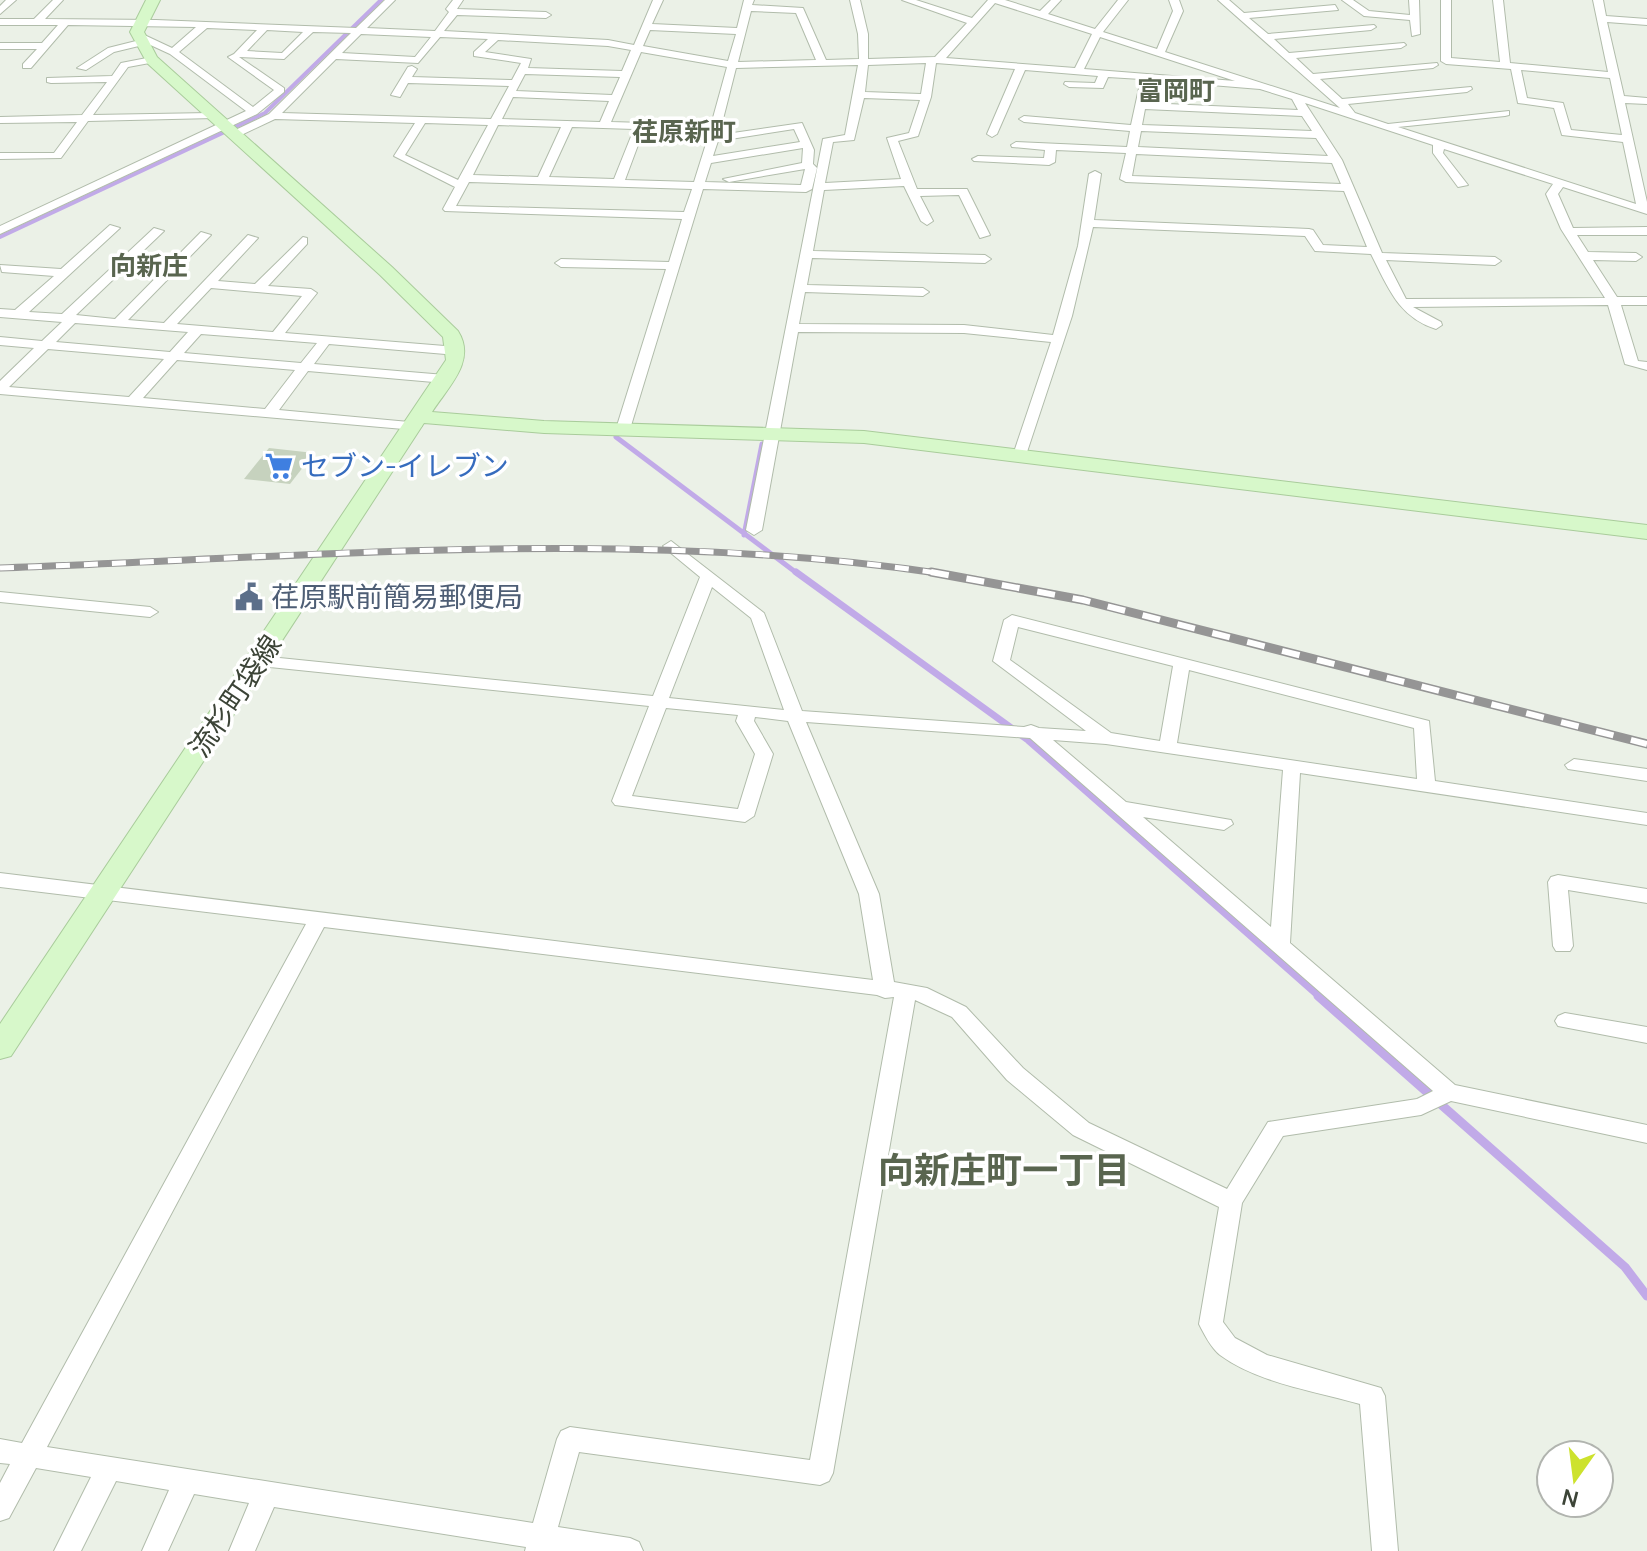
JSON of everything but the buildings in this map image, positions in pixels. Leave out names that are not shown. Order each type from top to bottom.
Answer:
[{"type":"main road","points":[[153,0],[139,33],[152,60],[386,271],[451,335],[457,351]]},
{"type":"main road","name":"流杉町袋線","points":[[0,1048],[260,661],[325,556],[418,421],[456,360],[457,351]]},
{"type":"main road","points":[[418,421],[864,437],[1647,532]]},
{"type":"street","points":[[0,11],[11,0]]},
{"type":"street","points":[[37,22],[58,0]]},
{"type":"street","points":[[343,30],[374,0]]},
{"type":"street","points":[[273,116],[390,0]]},
{"type":"street","points":[[454,12],[451,9],[458,0]]},
{"type":"street","points":[[604,125],[658,0]]},
{"type":"street","points":[[754,530],[806,254],[815,189],[828,139],[850,138],[860,95],[864,61],[863,21],[855,0]]},
{"type":"street","points":[[907,0],[975,22]]},
{"type":"street","points":[[927,221],[892,138],[913,136],[934,60],[994,0],[1645,210]]},
{"type":"street","points":[[1042,14],[1056,0]]},
{"type":"street","points":[[1078,71],[1097,33],[1123,0]]},
{"type":"street","points":[[1160,53],[1178,11],[1174,0]]},
{"type":"street","points":[[1223,0],[1356,116]]},
{"type":"street","points":[[1347,0],[1367,14],[1414,18]]},
{"type":"street","points":[[1414,0],[1415,34]]},
{"type":"street","points":[[1446,0],[1446,61],[1614,75]]},
{"type":"street","points":[[1498,0],[1510,66],[1522,101],[1559,105],[1566,133],[1627,139]]},
{"type":"street","points":[[1598,0],[1645,210]]},
{"type":"street","points":[[623,429],[695,186],[714,134],[747,4],[800,10],[822,62]]},
{"type":"street","points":[[1242,16],[1335,8]]},
{"type":"street","points":[[454,12],[548,11],[528,38]]},
{"type":"street","points":[[396,95],[454,12]]},
{"type":"street","points":[[1603,19],[1647,22]]},
{"type":"street","points":[[0,22],[66,22],[139,33],[205,25],[528,38],[637,46],[733,65],[934,60],[1263,86]]},
{"type":"street","points":[[27,66],[66,22]]},
{"type":"street","points":[[173,52],[205,25]]},
{"type":"street","points":[[265,27],[239,54],[284,56],[312,28]]},
{"type":"street","points":[[647,27],[742,31]]},
{"type":"street","points":[[1266,37],[1371,27]]},
{"type":"street","points":[[139,33],[173,52],[253,112]]},
{"type":"street","points":[[82,68],[139,33]]},
{"type":"street","points":[[496,37],[477,54],[527,61],[449,209],[687,216]]},
{"type":"street","points":[[1289,56],[1401,45]]},
{"type":"street","points":[[0,46],[44,46]]},
{"type":"street","points":[[333,56],[418,60]]},
{"type":"street","points":[[0,230],[253,112],[280,90],[233,57]]},
{"type":"street","points":[[0,156],[57,156],[125,65],[152,60]]},
{"type":"street","points":[[992,134],[1022,65]]},
{"type":"street","points":[[1313,77],[1433,65]]},
{"type":"street","points":[[522,71],[625,74]]},
{"type":"street","points":[[1069,84],[1099,86],[1104,73]]},
{"type":"street","points":[[1146,77],[1126,179],[1349,188]]},
{"type":"street","points":[[51,80],[114,79]]},
{"type":"street","points":[[406,80],[615,98]]},
{"type":"street","points":[[1340,102],[1467,89]]},
{"type":"street","points":[[860,95],[926,97]]},
{"type":"street","points":[[1296,98],[1336,160],[1376,254],[1402,303],[1436,325]]},
{"type":"street","points":[[1619,99],[1647,101]]},
{"type":"street","points":[[1139,106],[1306,113]]},
{"type":"street","points":[[1383,125],[1505,113]]},
{"type":"street","points":[[0,120],[222,126],[273,116],[640,126],[714,134],[798,125],[806,144],[807,165],[811,168],[815,189]]},
{"type":"street","points":[[1024,119],[1135,128],[1320,135]]},
{"type":"street","points":[[422,120],[399,156],[463,182],[542,181],[963,191],[984,235]]},
{"type":"street","points":[[542,181],[568,124]]},
{"type":"street","points":[[618,183],[640,126]]},
{"type":"street","points":[[1439,143],[1438,153],[1462,185]]},
{"type":"street","points":[[704,161],[806,144]]},
{"type":"street","points":[[1016,145],[1336,160]]},
{"type":"street","points":[[978,159],[1049,162],[1051,147]]},
{"type":"street","points":[[695,186],[807,165]]},
{"type":"street","points":[[1020,455],[1091,223],[1095,174]]},
{"type":"street","points":[[1561,182],[1552,194],[1569,232],[1613,301],[1632,364],[1647,366]]},
{"type":"street","points":[[1091,223],[1309,233],[1319,248],[1495,261]]},
{"type":"street","points":[[19,314],[114,228]]},
{"type":"street","points":[[0,389],[158,231]]},
{"type":"street","points":[[1569,232],[1647,231]]},
{"type":"street","points":[[118,323],[205,235]]},
{"type":"street","points":[[167,327],[252,238]]},
{"type":"street","points":[[259,288],[303,241]]},
{"type":"street","points":[[806,254],[985,259]]},
{"type":"street","points":[[1585,256],[1636,257]]},
{"type":"street","points":[[561,263],[673,266]]},
{"type":"street","points":[[2,268],[64,273]]},
{"type":"street","points":[[208,284],[311,293],[276,336]]},
{"type":"street","points":[[799,288],[923,292]]},
{"type":"street","points":[[1402,303],[1647,301]]},
{"type":"street","points":[[0,313],[457,351]]},
{"type":"street","points":[[792,328],[964,329],[1058,339]]},
{"type":"street","points":[[132,402],[198,329]]},
{"type":"street","points":[[269,413],[326,340]]},
{"type":"street","points":[[0,341],[445,379]]},
{"type":"street","points":[[0,389],[269,413],[418,421]]},
{"type":"street","points":[[540,1544],[570,1439],[820,1473],[895,990],[869,894],[795,716],[758,616],[671,546]]},
{"type":"street","points":[[708,576],[621,801],[745,816],[764,754],[745,721],[748,711]]},
{"type":"street","points":[[0,597],[150,612]]},
{"type":"street","points":[[1106,738],[1001,661],[1012,620],[1423,725],[1426,786]]},
{"type":"street","points":[[260,661],[795,716],[1031,730],[1106,738],[1647,819]]},
{"type":"street","points":[[1168,747],[1182,663]]},
{"type":"street","points":[[1031,730],[1449,1092],[1647,1134]]},
{"type":"street","points":[[1280,945],[1292,765]]},
{"type":"street","points":[[1574,765],[1647,775]]},
{"type":"street","points":[[1121,808],[1224,824]]},
{"type":"street","points":[[0,880],[920,993],[959,1012],[1015,1074],[1081,1129],[1231,1202]]},
{"type":"street","points":[[1563,946],[1558,882],[1647,896]]},
{"type":"street","points":[[0,1509],[318,920]]},
{"type":"street","points":[[1565,1021],[1647,1035]]},
{"type":"street","points":[[1385,1551],[1372,1396],[1261,1364],[1226,1346],[1211,1324],[1231,1202],[1276,1128],[1421,1107],[1449,1092]]},
{"type":"street","points":[[0,1451],[266,1493],[540,1544],[630,1551]]},
{"type":"street","points":[[67,1551],[109,1468]]},
{"type":"street","points":[[155,1551],[187,1480]]},
{"type":"street","points":[[242,1551],[266,1493]]},
{"type":"waterway","points":[[0,237],[265,113],[381,0]]},
{"type":"waterway","points":[[616,437],[744,534]]},
{"type":"waterway","points":[[744,534],[762,444]]},
{"type":"waterway","points":[[744,534],[798,574]]},
{"type":"waterway","points":[[796,572],[1028,740],[1321,998]]},
{"type":"waterway","points":[[1318,996],[1625,1267],[1647,1296]]},
{"type":"railway","points":[[0,568],[473,549],[591,549],[709,552],[827,560],[938,573]]},
{"type":"railway","points":[[931,572],[938,573]]},
{"type":"railway","points":[[938,573],[944,574]]},
{"type":"railway","points":[[938,573],[1083,600],[1647,744]]},
{"type":"place","name":"セブン-イレブン","points":[[279,466]]},
{"type":"place","name":"荏原駅前簡易郵便局","points":[[249,597]]},
{"type":"district","name":"富岡町","points":[[1176,91]]},
{"type":"district","name":"荏原新町","points":[[684,132]]},
{"type":"district","name":"向新庄","points":[[149,266]]},
{"type":"district","name":"向新庄町一丁目","points":[[1004,1170]]}]
